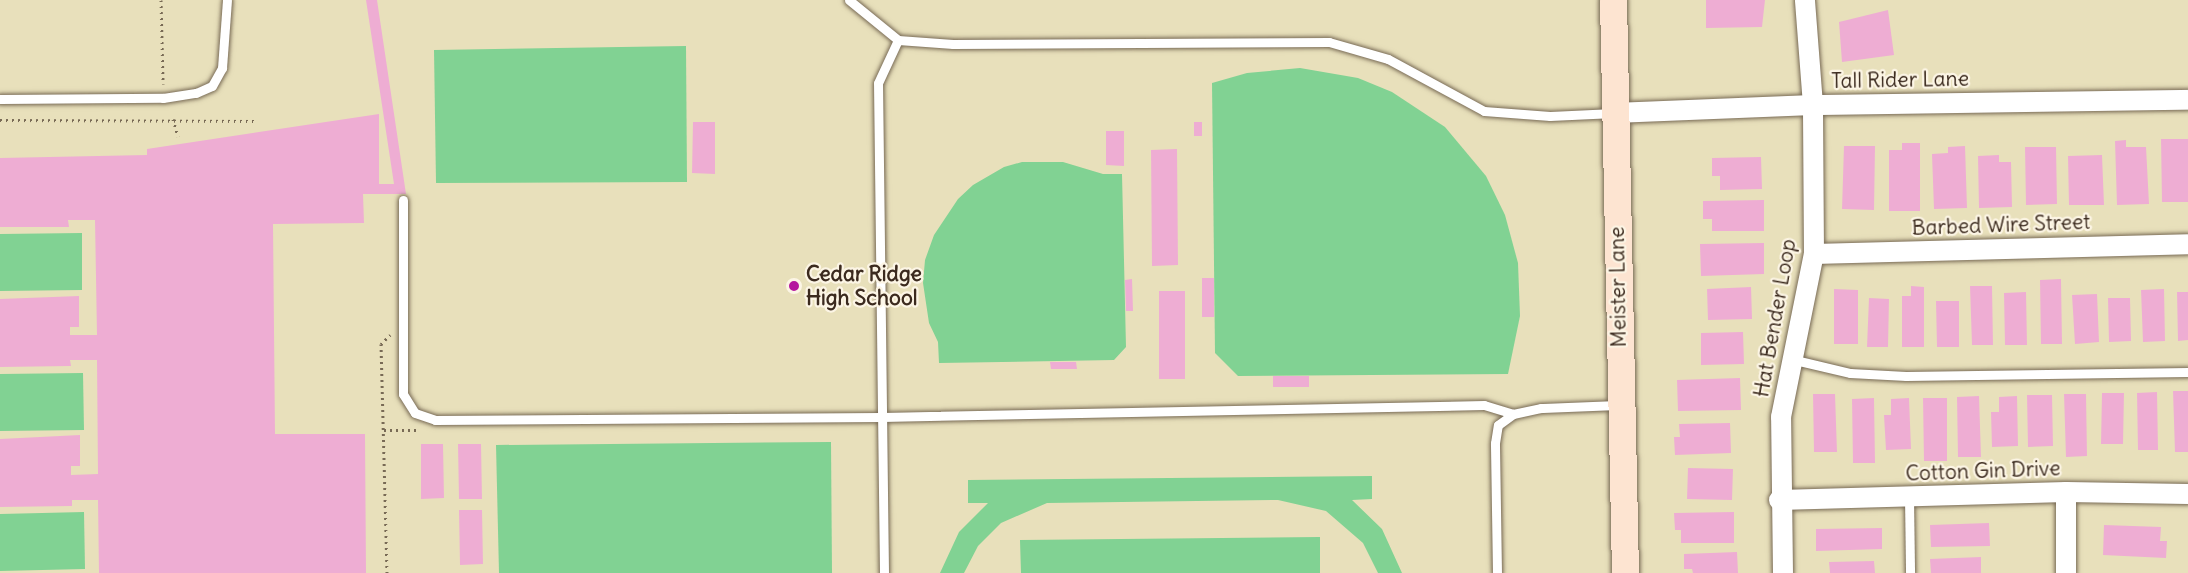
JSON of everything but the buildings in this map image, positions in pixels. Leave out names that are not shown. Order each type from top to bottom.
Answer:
[{"type":"street","name":"Meister Lane","points":[[1613,0],[1625,573]]},
{"type":"street","name":"Hat Bender Loop","points":[[1783,573],[1779,500],[1781,417],[1795,360],[1814,254],[1813,105],[1805,0]]},
{"type":"street","name":"Tall Rider Lane","points":[[1614,113],[1813,105],[2188,100]]},
{"type":"street","name":"Barbed Wire Street","points":[[1814,254],[2188,244]]},
{"type":"street","name":"Cotton Gin Drive","points":[[1779,500],[2066,492],[2188,494]]},
{"type":"street","points":[[2066,492],[2066,573]]},
{"type":"lane","points":[[0,99],[163,98],[196,93],[212,86],[222,68],[227,0]]},
{"type":"lane","points":[[849,0],[898,40],[953,44],[1329,42],[1388,59],[1484,111],[1550,116],[1614,113]]},
{"type":"lane","points":[[884,573],[878,83],[898,40]]},
{"type":"lane","points":[[403,200],[403,394],[416,414],[435,420],[882,417],[1484,405],[1513,414]]},
{"type":"lane","points":[[1795,360],[1850,373],[1906,376],[2188,372]]},
{"type":"lane","points":[[1497,573],[1495,443],[1498,425],[1513,414],[1541,408],[1621,405]]},
{"type":"lane","points":[[1909,497],[1910,573]]},
{"type":"path","points":[[161,0],[163,84]]},
{"type":"path","points":[[163,113],[163,119]]},
{"type":"path","points":[[173,119],[178,135]]},
{"type":"path","points":[[0,120],[256,121]]},
{"type":"path","points":[[387,573],[381,344],[403,322]]},
{"type":"path","points":[[384,430],[431,430]]},
{"type":"green space","points":[[686,46],[687,182],[436,183],[434,50]]},
{"type":"green space","points":[[1300,68],[1358,78],[1392,92],[1445,127],[1486,176],[1505,215],[1518,263],[1520,316],[1508,374],[1238,376],[1215,353],[1212,83],[1247,73]]},
{"type":"green space","points":[[1022,162],[1063,162],[1103,174],[1122,174],[1126,347],[1114,360],[939,363],[938,342],[929,323],[923,283],[925,260],[934,235],[958,199],[973,185],[1004,167]]},
{"type":"green space","points":[[82,233],[82,290],[0,291],[0,234]]},
{"type":"green space","points":[[83,373],[84,430],[0,431],[0,374]]},
{"type":"green space","points":[[831,442],[832,573],[499,573],[496,445]]},
{"type":"green space","points":[[1372,476],[1372,499],[1352,500],[1382,529],[1402,573],[1378,573],[1363,543],[1326,511],[1278,500],[1047,503],[1001,523],[978,546],[964,573],[940,573],[959,532],[988,503],[968,503],[968,480]]},
{"type":"green space","points":[[84,512],[85,569],[0,571],[0,514]]},
{"type":"green space","points":[[1320,537],[1320,573],[1021,573],[1020,540]]},
{"type":"place","name":"Cedar Ridge High School","points":[[794,286]]}]
